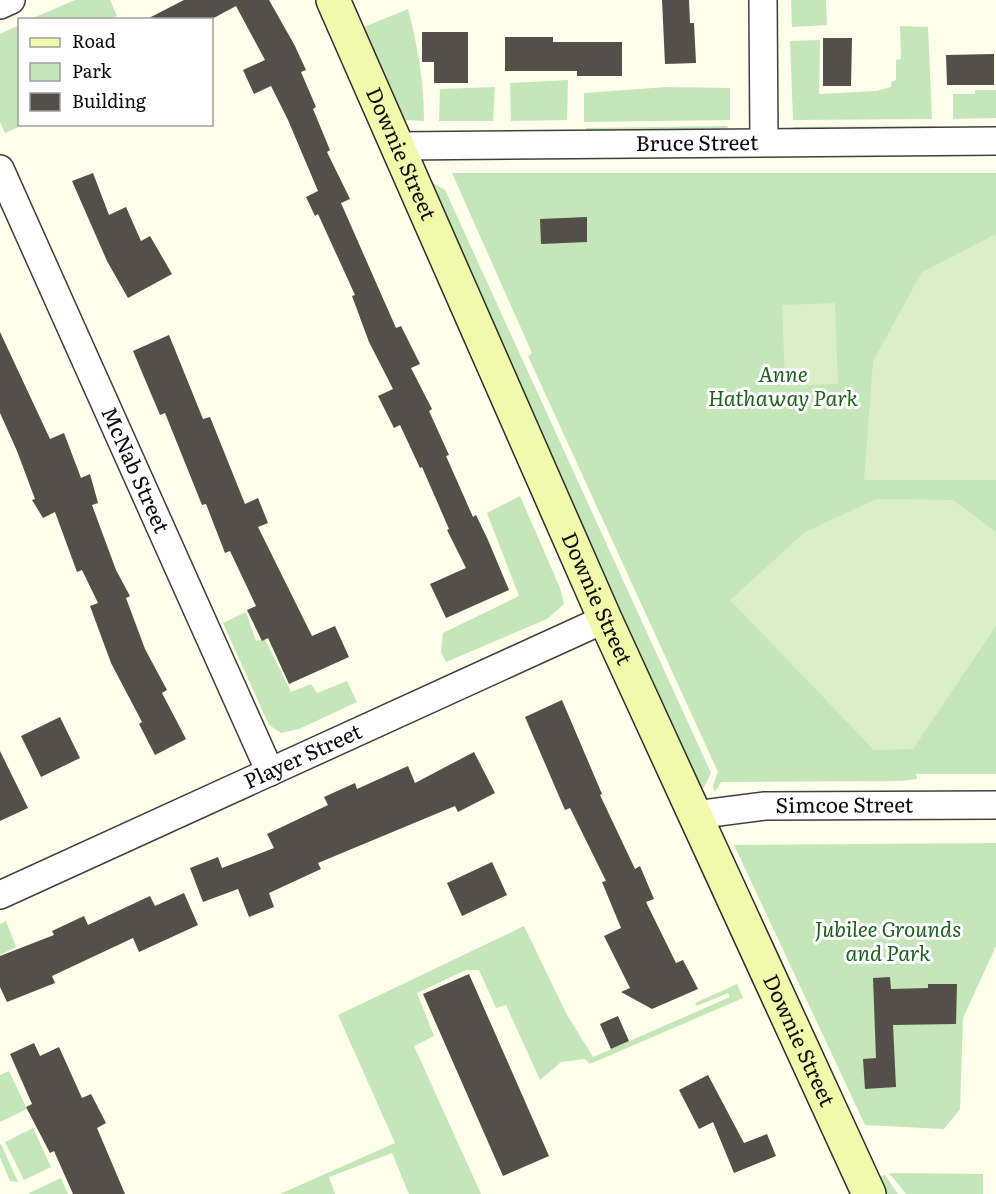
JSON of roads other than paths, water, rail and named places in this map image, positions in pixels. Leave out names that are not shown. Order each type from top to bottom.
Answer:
[{"type":"main road","name":"Downie Street","points":[[333,0],[605,619],[869,1194]]},
{"type":"street","points":[[0,5],[11,0]]},
{"type":"street","points":[[763,0],[764,142]]},
{"type":"street","name":"Bruce Street","points":[[399,146],[996,141]]},
{"type":"street","name":"McNab Street","points":[[0,169],[270,772]]},
{"type":"street","name":"Player Street","points":[[0,895],[605,619]]},
{"type":"street","name":"Simcoe Street","points":[[695,815],[765,806],[996,805]]},
{"type":"park label","name":"Anne Hathaway Park","points":[[783,387]]},
{"type":"park label","name":"Jubilee Grounds and Park","points":[[888,942]]}]
